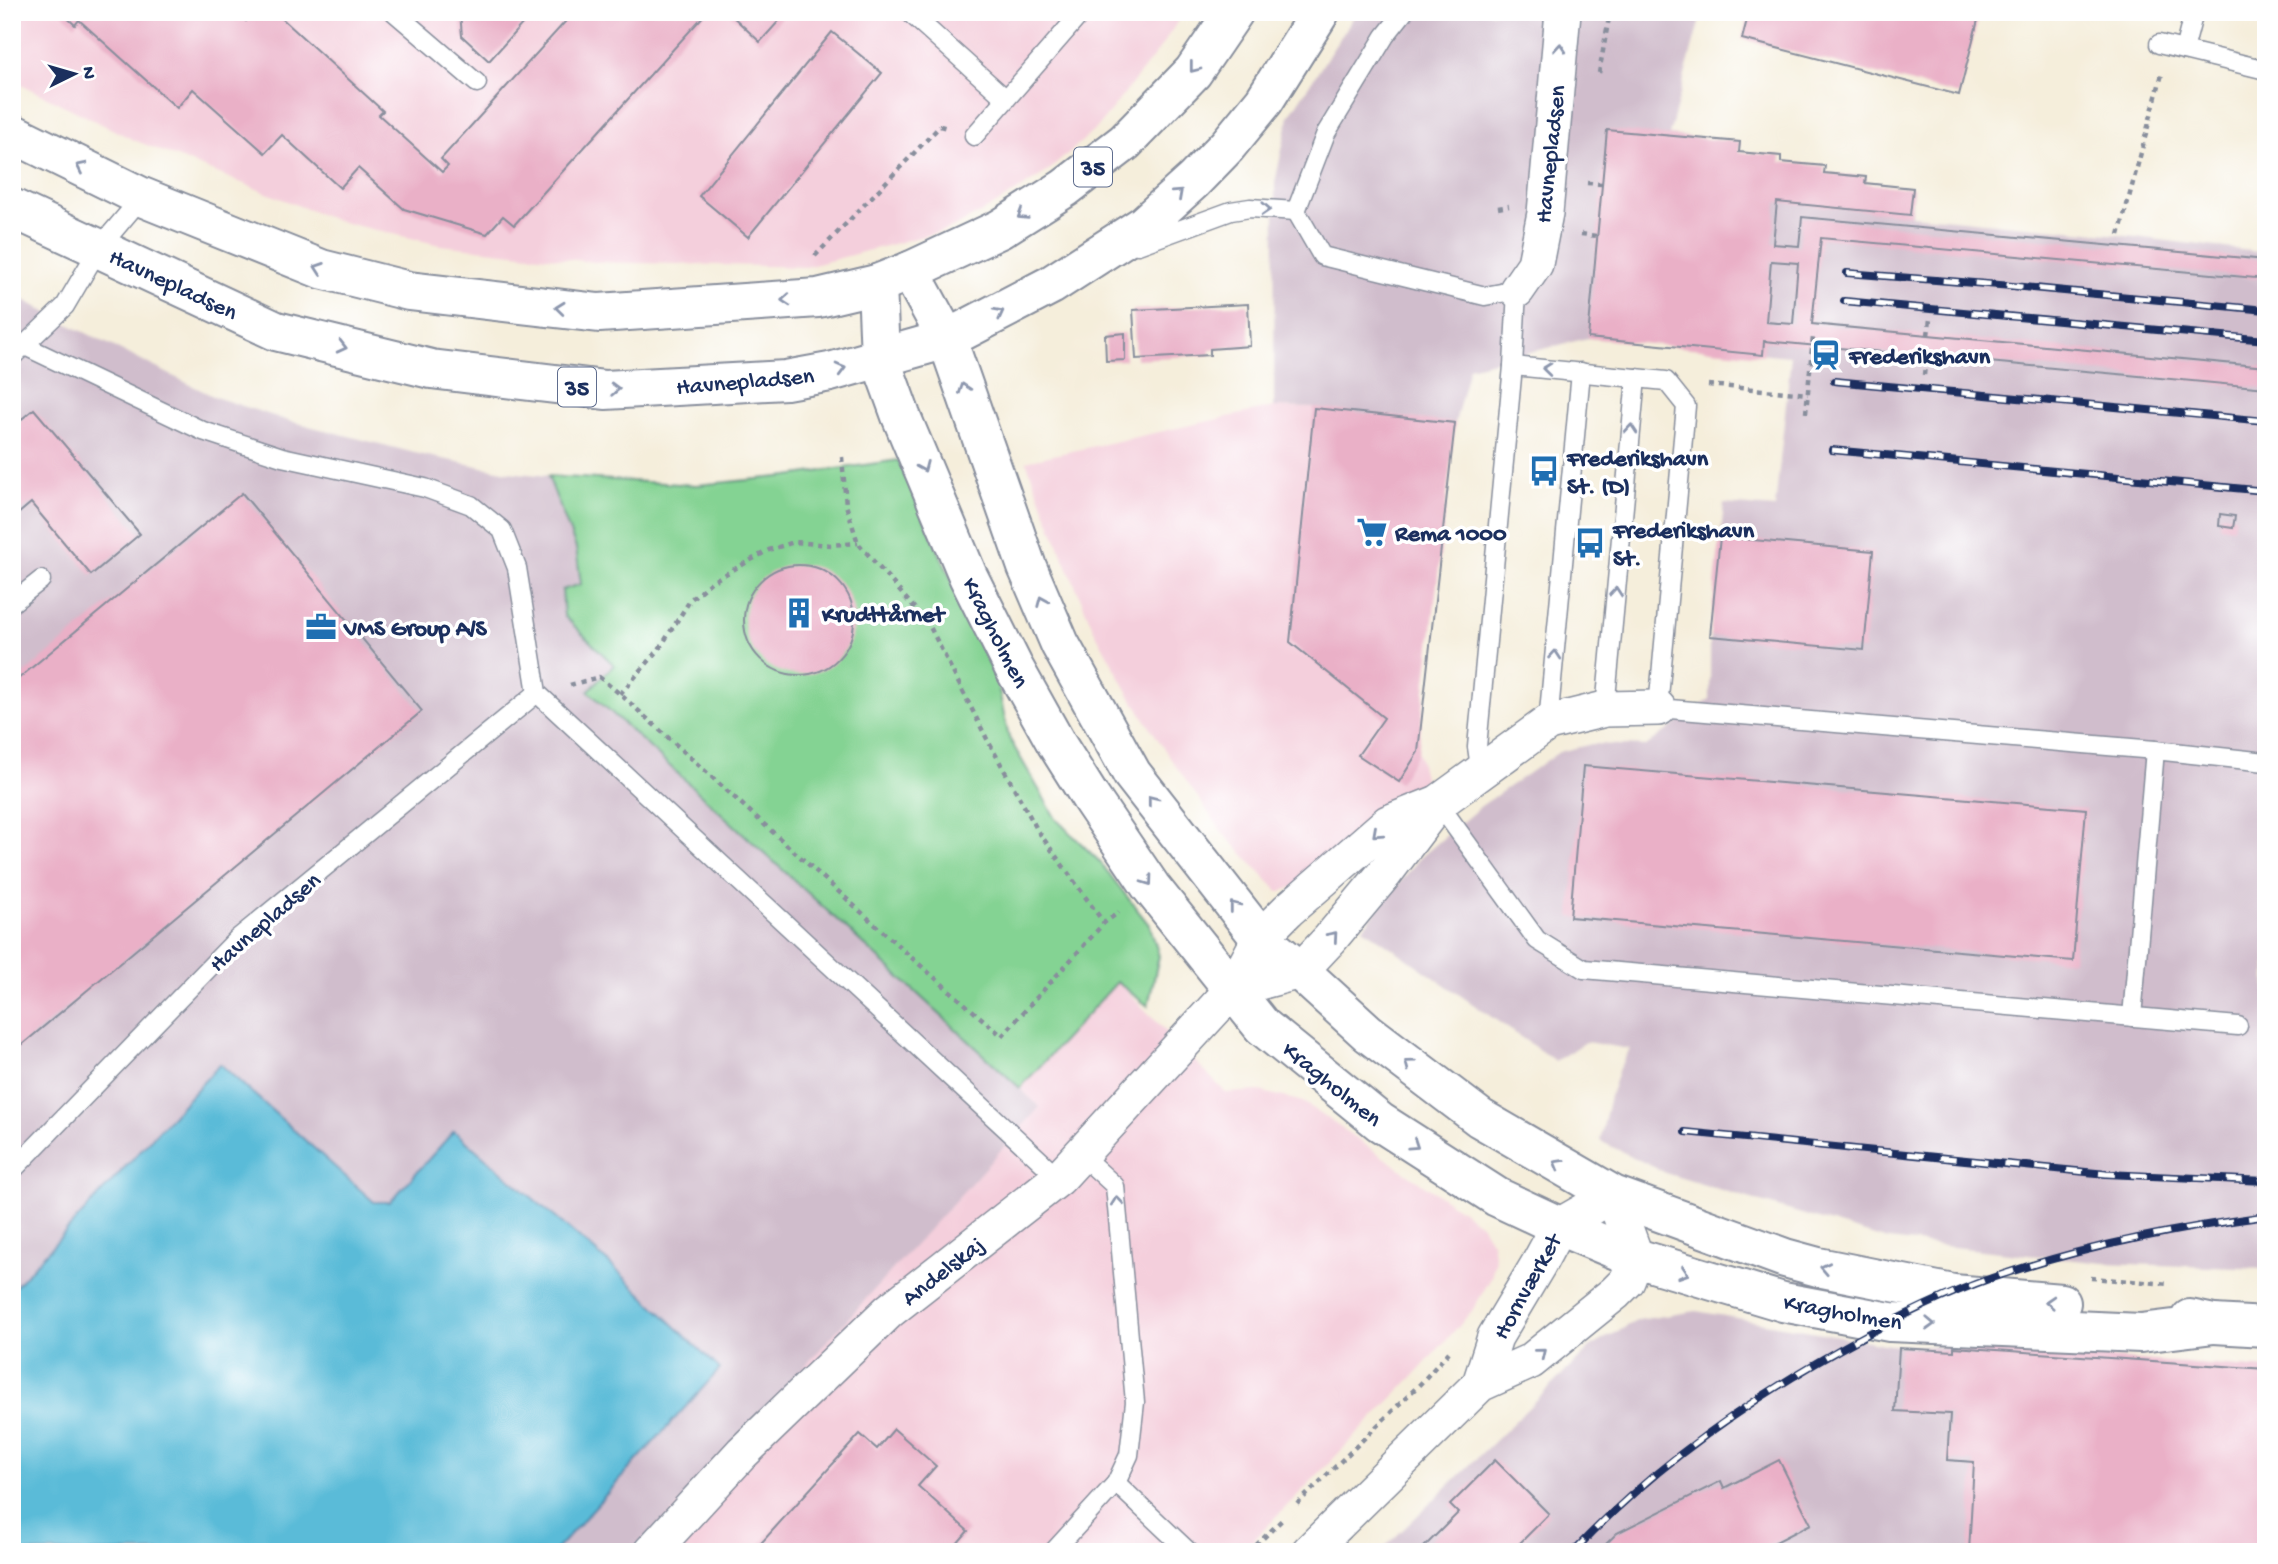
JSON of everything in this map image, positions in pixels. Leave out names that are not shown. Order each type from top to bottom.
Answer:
[{"type":"street","name":"35","points":[[12,133],[142,197],[321,270],[409,291],[600,313],[818,298],[894,277],[1000,229],[1065,188],[1125,142],[1193,72],[1234,12]]},
{"type":"street","name":"Havnepladsen","points":[[12,208],[276,331],[431,369],[605,390],[786,380],[947,340],[1051,285],[1144,225],[1227,146],[1264,102],[1320,12]]},
{"type":"street","name":"Havnepladsen","points":[[1517,290],[1535,264],[1545,213],[1563,12]]},
{"type":"street","name":"Kragholmen","points":[[894,277],[947,340],[1027,567],[1060,645],[1132,774],[1259,938],[1368,1033],[1480,1118],[1613,1195],[1785,1258],[1953,1294],[2016,1301],[2141,1307],[2214,1324],[2266,1327]]},
{"type":"street","name":"Kragholmen","points":[[894,277],[880,358],[901,416],[968,576],[1013,666],[1090,797],[1151,887],[1262,1026],[1380,1122],[1497,1197],[1559,1226],[1636,1258],[1783,1302],[1890,1322],[2141,1333],[2214,1324]]},
{"type":"street","points":[[1259,938],[1388,823],[1438,803],[1548,723],[1605,709],[1658,708]]},
{"type":"street","points":[[1233,989],[1300,971],[1385,873],[1438,803]]},
{"type":"street","name":"Andelskaj","points":[[651,1552],[742,1453],[889,1311],[1069,1166],[1233,989],[1259,938]]},
{"type":"street","points":[[1613,1195],[1636,1258]]},
{"type":"street","name":"Hornværket","points":[[1480,1384],[1495,1337],[1559,1226],[1613,1195]]},
{"type":"street","name":"Hornværket","points":[[1309,1552],[1480,1384],[1531,1361],[1615,1293],[1627,1280],[1636,1258]]},
{"type":"lane","points":[[394,12],[477,83]]},
{"type":"lane","points":[[909,12],[1006,99]]},
{"type":"lane","points":[[974,136],[1082,12]]},
{"type":"lane","points":[[1296,211],[1326,133],[1385,36],[1404,12]]},
{"type":"lane","points":[[2194,12],[2171,47],[2266,69]]},
{"type":"lane","name":"Havnepladsen","points":[[19,352],[65,306],[99,248],[142,197]]},
{"type":"lane","points":[[1085,265],[1231,211],[1250,208],[1296,211]]},
{"type":"lane","points":[[1296,211],[1322,256],[1485,296],[1517,290],[1513,366],[1477,747],[1481,774]]},
{"type":"lane","points":[[19,352],[203,431],[282,457],[425,488],[471,505],[502,530],[517,569],[537,693],[1069,1166],[1115,1185],[1135,1402],[1129,1455],[1116,1483],[1053,1552]]},
{"type":"lane","points":[[1513,366],[1665,381],[1686,406],[1658,708],[2155,750],[2266,762]]},
{"type":"lane","points":[[1548,723],[1581,373]]},
{"type":"lane","points":[[1605,709],[1636,378]]},
{"type":"lane","points":[[12,603],[41,580]]},
{"type":"lane","name":"Havnepladsen","points":[[12,1171],[237,939],[537,693]]},
{"type":"lane","points":[[2132,1017],[2155,750]]},
{"type":"lane","points":[[1438,803],[1537,940],[1584,969],[2238,1026]]},
{"type":"lane","points":[[1116,1483],[1189,1552]]},
{"type":"path","points":[[2119,235],[2171,47]]},
{"type":"path","points":[[812,259],[940,127],[974,136]]},
{"type":"path","points":[[1587,183],[1602,184]]},
{"type":"path","points":[[1583,235],[1597,236]]},
{"type":"path","points":[[1928,335],[1930,320]]},
{"type":"path","points":[[1806,413],[1813,337]]},
{"type":"path","points":[[1924,375],[1926,356]]},
{"type":"path","points":[[1665,381],[1808,394]]},
{"type":"path","points":[[537,693],[598,677],[1002,1036],[1104,923],[1038,831],[929,625],[858,543],[846,505],[842,457]]},
{"type":"path","points":[[620,694],[658,651],[691,599],[710,582],[769,550],[794,542],[822,545],[858,543]]},
{"type":"path","points":[[2089,1278],[2171,1284]]},
{"type":"path","points":[[1297,1505],[1421,1383],[1455,1345]]},
{"type":"path","points":[[1250,1552],[1288,1514]]},
{"type":"shaded area","points":[[12,12],[1184,12],[1158,51],[1097,128],[1047,172],[950,229],[806,267],[594,262],[440,245],[337,221],[134,140],[12,80]]},
{"type":"shaded area","points":[[1357,12],[1702,12],[1669,135],[1740,142],[1739,152],[1781,156],[1781,162],[1824,173],[1866,177],[1866,184],[1913,188],[1911,215],[2119,235],[2266,253],[2266,1269],[2103,1263],[1888,1240],[1668,1174],[1600,1141],[1619,1068],[1630,1049],[1586,1042],[1555,1061],[1363,928],[1420,858],[1481,806],[1559,752],[1592,744],[1646,746],[1710,699],[1710,636],[1724,504],[1775,508],[1791,356],[1588,338],[1469,367],[1455,423],[1314,408],[1274,407],[1275,183],[1289,116]]},
{"type":"shaded area","points":[[12,293],[58,319],[215,397],[289,421],[423,455],[508,472],[548,476],[576,549],[581,585],[562,590],[564,616],[614,665],[588,691],[1040,1107],[636,1552],[554,1552],[720,1369],[454,1131],[390,1202],[374,1202],[220,1064],[12,1290]]},
{"type":"shaded area","points":[[1274,407],[1314,408],[1455,423],[1418,752],[1426,785],[1305,883],[1279,892],[1222,832],[1129,694],[1093,628],[1026,461]]},
{"type":"shaded area","points":[[1118,982],[1226,1093],[1260,1091],[1303,1102],[1481,1224],[1492,1242],[1495,1261],[1491,1278],[1472,1311],[1413,1377],[1242,1552],[636,1552],[1039,1107],[1020,1088]]},
{"type":"shaded area","points":[[1696,1311],[1890,1345],[2266,1369],[2266,1552],[1380,1552],[1592,1346],[1638,1320]]},
{"type":"green space","points":[[898,460],[997,681],[1009,738],[1056,819],[1099,861],[1150,926],[1159,956],[1148,1006],[1117,982],[1020,1088],[588,691],[614,665],[564,616],[562,590],[581,584],[576,548],[548,476],[697,485],[788,476]]},
{"type":"water","points":[[220,1064],[374,1202],[390,1202],[454,1131],[610,1264],[720,1369],[554,1552],[12,1552],[12,1290]]},
{"type":"building","points":[[61,12],[236,12],[246,21],[254,12],[275,12],[383,111],[379,115],[442,172],[448,166],[441,159],[574,12],[707,12],[514,225],[503,216],[487,234],[404,209],[358,168],[340,188],[282,135],[265,153],[193,89],[177,108],[79,20],[75,25]]},
{"type":"building","points":[[460,12],[533,12],[489,61],[462,36]]},
{"type":"building","points":[[728,12],[787,12],[760,42]]},
{"type":"building","points":[[1749,12],[1980,12],[1959,95],[1742,39]]},
{"type":"building","points":[[832,32],[882,73],[748,237],[699,196]]},
{"type":"building","points":[[1607,130],[1740,142],[1739,152],[1781,156],[1781,162],[1825,166],[1824,173],[1866,177],[1865,183],[1913,188],[1910,215],[1777,202],[1773,244],[1799,246],[1802,217],[2266,260],[2266,279],[1821,238],[1812,324],[2266,367],[2266,388],[1764,341],[1763,355],[1588,338]],"holes":[[[1771,261],[1798,263],[1793,324],[1766,322]]]},
{"type":"building","points":[[1248,304],[1250,346],[1210,349],[1210,355],[1136,359],[1133,310]]},
{"type":"building","points":[[1125,333],[1125,360],[1106,361],[1105,335]]},
{"type":"building","name":"Rema 1000","points":[[1314,408],[1455,423],[1418,752],[1399,782],[1358,755],[1384,718],[1290,642]]},
{"type":"building","points":[[34,409],[140,534],[91,575],[31,503],[12,519],[12,427]]},
{"type":"building","points":[[242,493],[422,711],[12,1053],[12,684]]},
{"type":"building","points":[[2220,514],[2235,516],[2233,528],[2219,526]]},
{"type":"building","points":[[1720,537],[1873,551],[1864,650],[1710,636]]},
{"type":"building","name":"Krudttårnet","points":[[799,565],[820,569],[838,581],[850,599],[854,620],[850,641],[838,659],[820,671],[799,675],[778,671],[760,659],[748,641],[744,620],[748,599],[760,581],[778,569]]},
{"type":"building","points":[[1583,766],[2086,809],[2073,961],[1570,917]]},
{"type":"building","points":[[1954,1347],[2266,1369],[2266,1552],[1969,1552],[1974,1462],[1947,1460],[1950,1414],[1895,1411],[1899,1348],[1954,1351]]},
{"type":"building","points":[[894,1429],[936,1466],[918,1486],[968,1531],[950,1552],[753,1552],[860,1434],[877,1449]]},
{"type":"building","points":[[1495,1460],[1549,1514],[1511,1552],[1419,1552],[1458,1513],[1450,1505]]},
{"type":"building","points":[[1779,1460],[1811,1524],[1756,1552],[1598,1552],[1617,1533],[1721,1481],[1724,1488]]},
{"type":"railway","points":[[1847,273],[2266,310]]},
{"type":"railway","points":[[1844,301],[2266,340]]},
{"type":"railway","points":[[1834,381],[2266,421]]},
{"type":"railway","points":[[1832,450],[2266,491]]},
{"type":"railway","points":[[1685,1132],[2106,1174],[2266,1181]]},
{"type":"railway","points":[[1573,1552],[1639,1488],[1748,1405],[1826,1357],[1917,1309],[1989,1279],[2071,1254],[2168,1232],[2266,1216]]},
{"type":"place","name":"Frederikshavn","points":[[1826,355]]},
{"type":"place","name":"Frederikshavn St. (D)","points":[[1544,471]]},
{"type":"place","name":"Rema 1000","points":[[1372,532]]},
{"type":"place","name":"Frederikshavn St.","points":[[1590,543]]},
{"type":"place","name":"Krudttårnet","points":[[799,613]]},
{"type":"place","name":"VMS Group A/S","points":[[321,627]]}]
